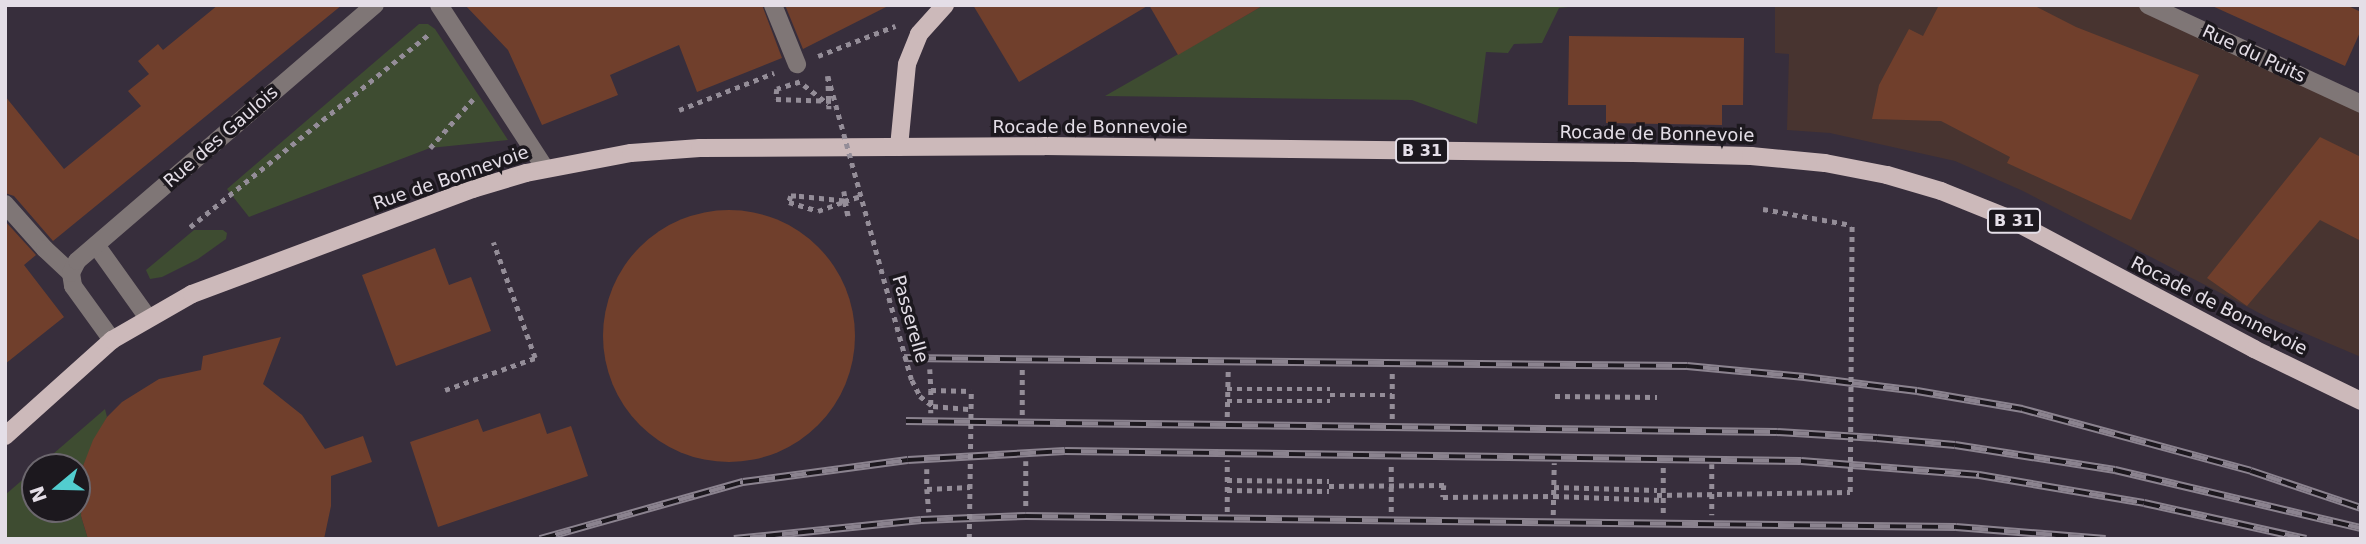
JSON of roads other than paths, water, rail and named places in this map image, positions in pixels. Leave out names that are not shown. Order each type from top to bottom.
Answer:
[{"type":"main road","points":[[899,147],[907,64],[919,34],[945,5]]},
{"type":"main road","name":"Rocade de Bonnevoie","points":[[899,147],[1044,146],[1633,153],[1751,156],[1825,163],[1887,175],[1930,188],[2008,218],[2254,349],[2361,401]]},
{"type":"main road","name":"Rue de Bonnevoie","points":[[5,436],[112,340],[192,294],[473,189],[545,168],[631,153],[700,148],[899,147]]},
{"type":"street","name":"Rue des Gaulois","points":[[71,273],[77,261],[375,5]]},
{"type":"street","points":[[773,5],[797,64]]},
{"type":"street","name":"Rue du Puits","points":[[2148,5],[2361,104]]},
{"type":"street","points":[[443,12],[545,168]]},
{"type":"street","points":[[5,204],[45,249],[71,273],[73,286],[112,340]]},
{"type":"street","points":[[96,245],[148,318]]},
{"type":"railway","points":[[904,358],[1687,366],[1804,377],[1917,391],[2022,409],[2251,471],[2361,508]]},
{"type":"railway","points":[[906,421],[1777,432],[1877,438],[1955,445],[2115,470],[2361,528]]},
{"type":"railway","points":[[540,539],[743,482],[908,460],[1065,451],[1801,461],[1979,475],[2144,503],[2306,539]]},
{"type":"railway","points":[[734,539],[921,520],[1026,516],[1956,527],[2106,539]]}]
